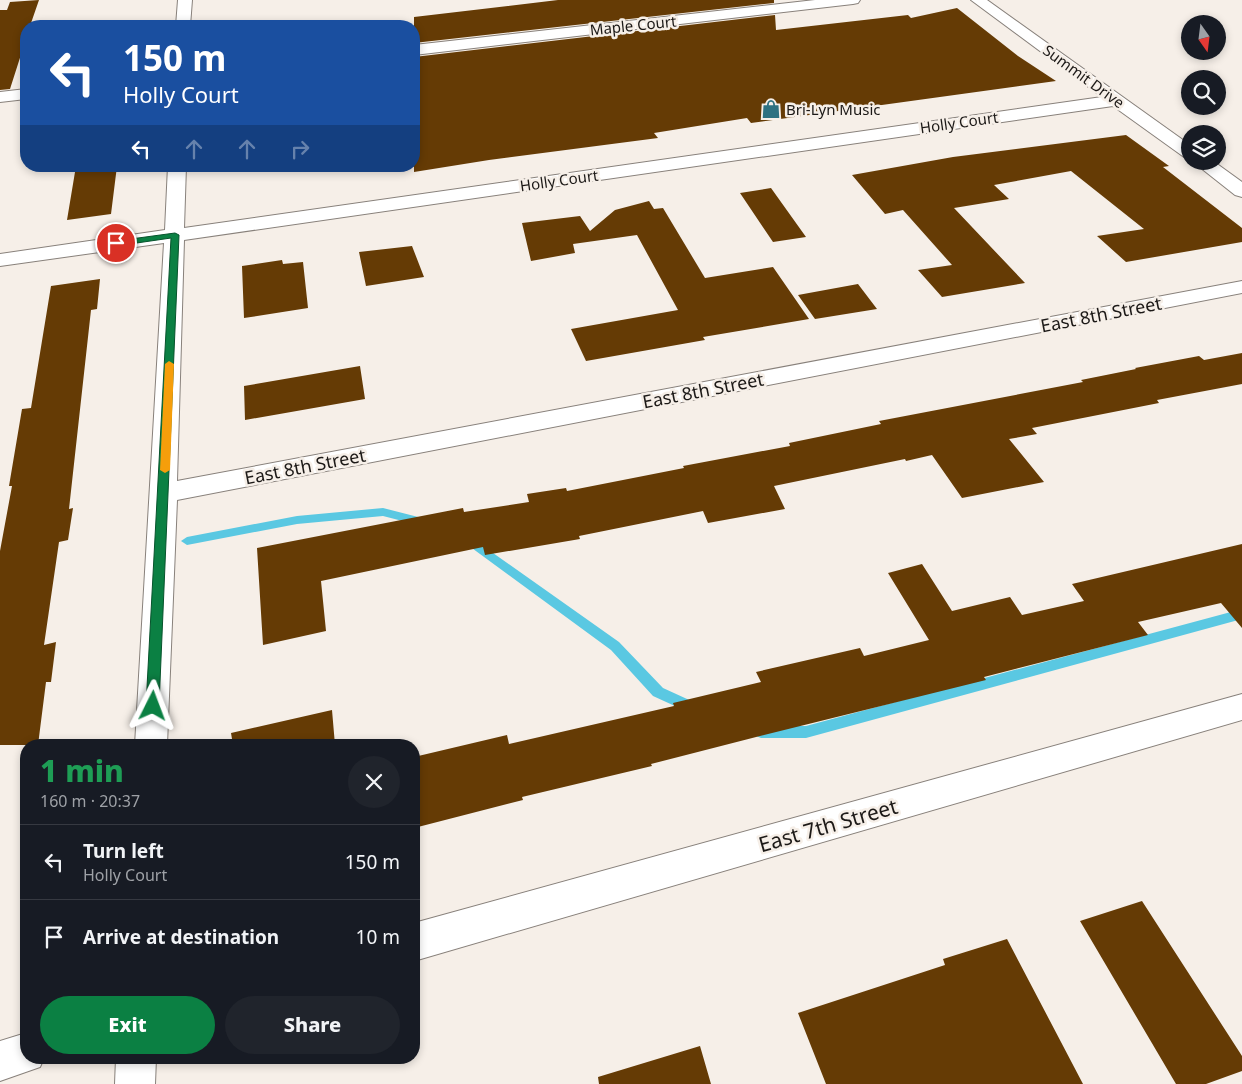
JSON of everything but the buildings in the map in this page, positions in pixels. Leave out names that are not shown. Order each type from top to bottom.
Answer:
[{"type":"street","points":[[183,20],[185,0]]},
{"type":"street","name":"Maple Court","points":[[420,49],[853,0]]},
{"type":"street","name":"Summit Drive","points":[[978,0],[1181,146]]},
{"type":"street","points":[[0,97],[20,95]]},
{"type":"street","name":"Holly Court","points":[[0,260],[1117,100]]},
{"type":"street","points":[[1213,170],[1242,191]]},
{"type":"street","points":[[151,739],[164,493],[177,172]]},
{"type":"street","name":"East 8th Street","points":[[164,493],[1242,287]]},
{"type":"street","name":"East 7th Street","points":[[420,940],[1242,707]]},
{"type":"street","points":[[0,1061],[20,1055]]},
{"type":"street","points":[[135,1084],[136,1064]]},
{"type":"waterway","points":[[187,541],[297,520],[383,512],[422,522]]},
{"type":"waterway","points":[[469,540],[615,646],[658,692],[693,708]]},
{"type":"waterway","points":[[761,732],[806,732],[1242,614]]},
{"type":"slow traffic","points":[[165,470],[169,364]]},
{"type":"place","name":"Bri-Lyn Music","points":[[771,109]]},
{"type":"route","points":[[116,243],[175,235],[153,706]]}]
